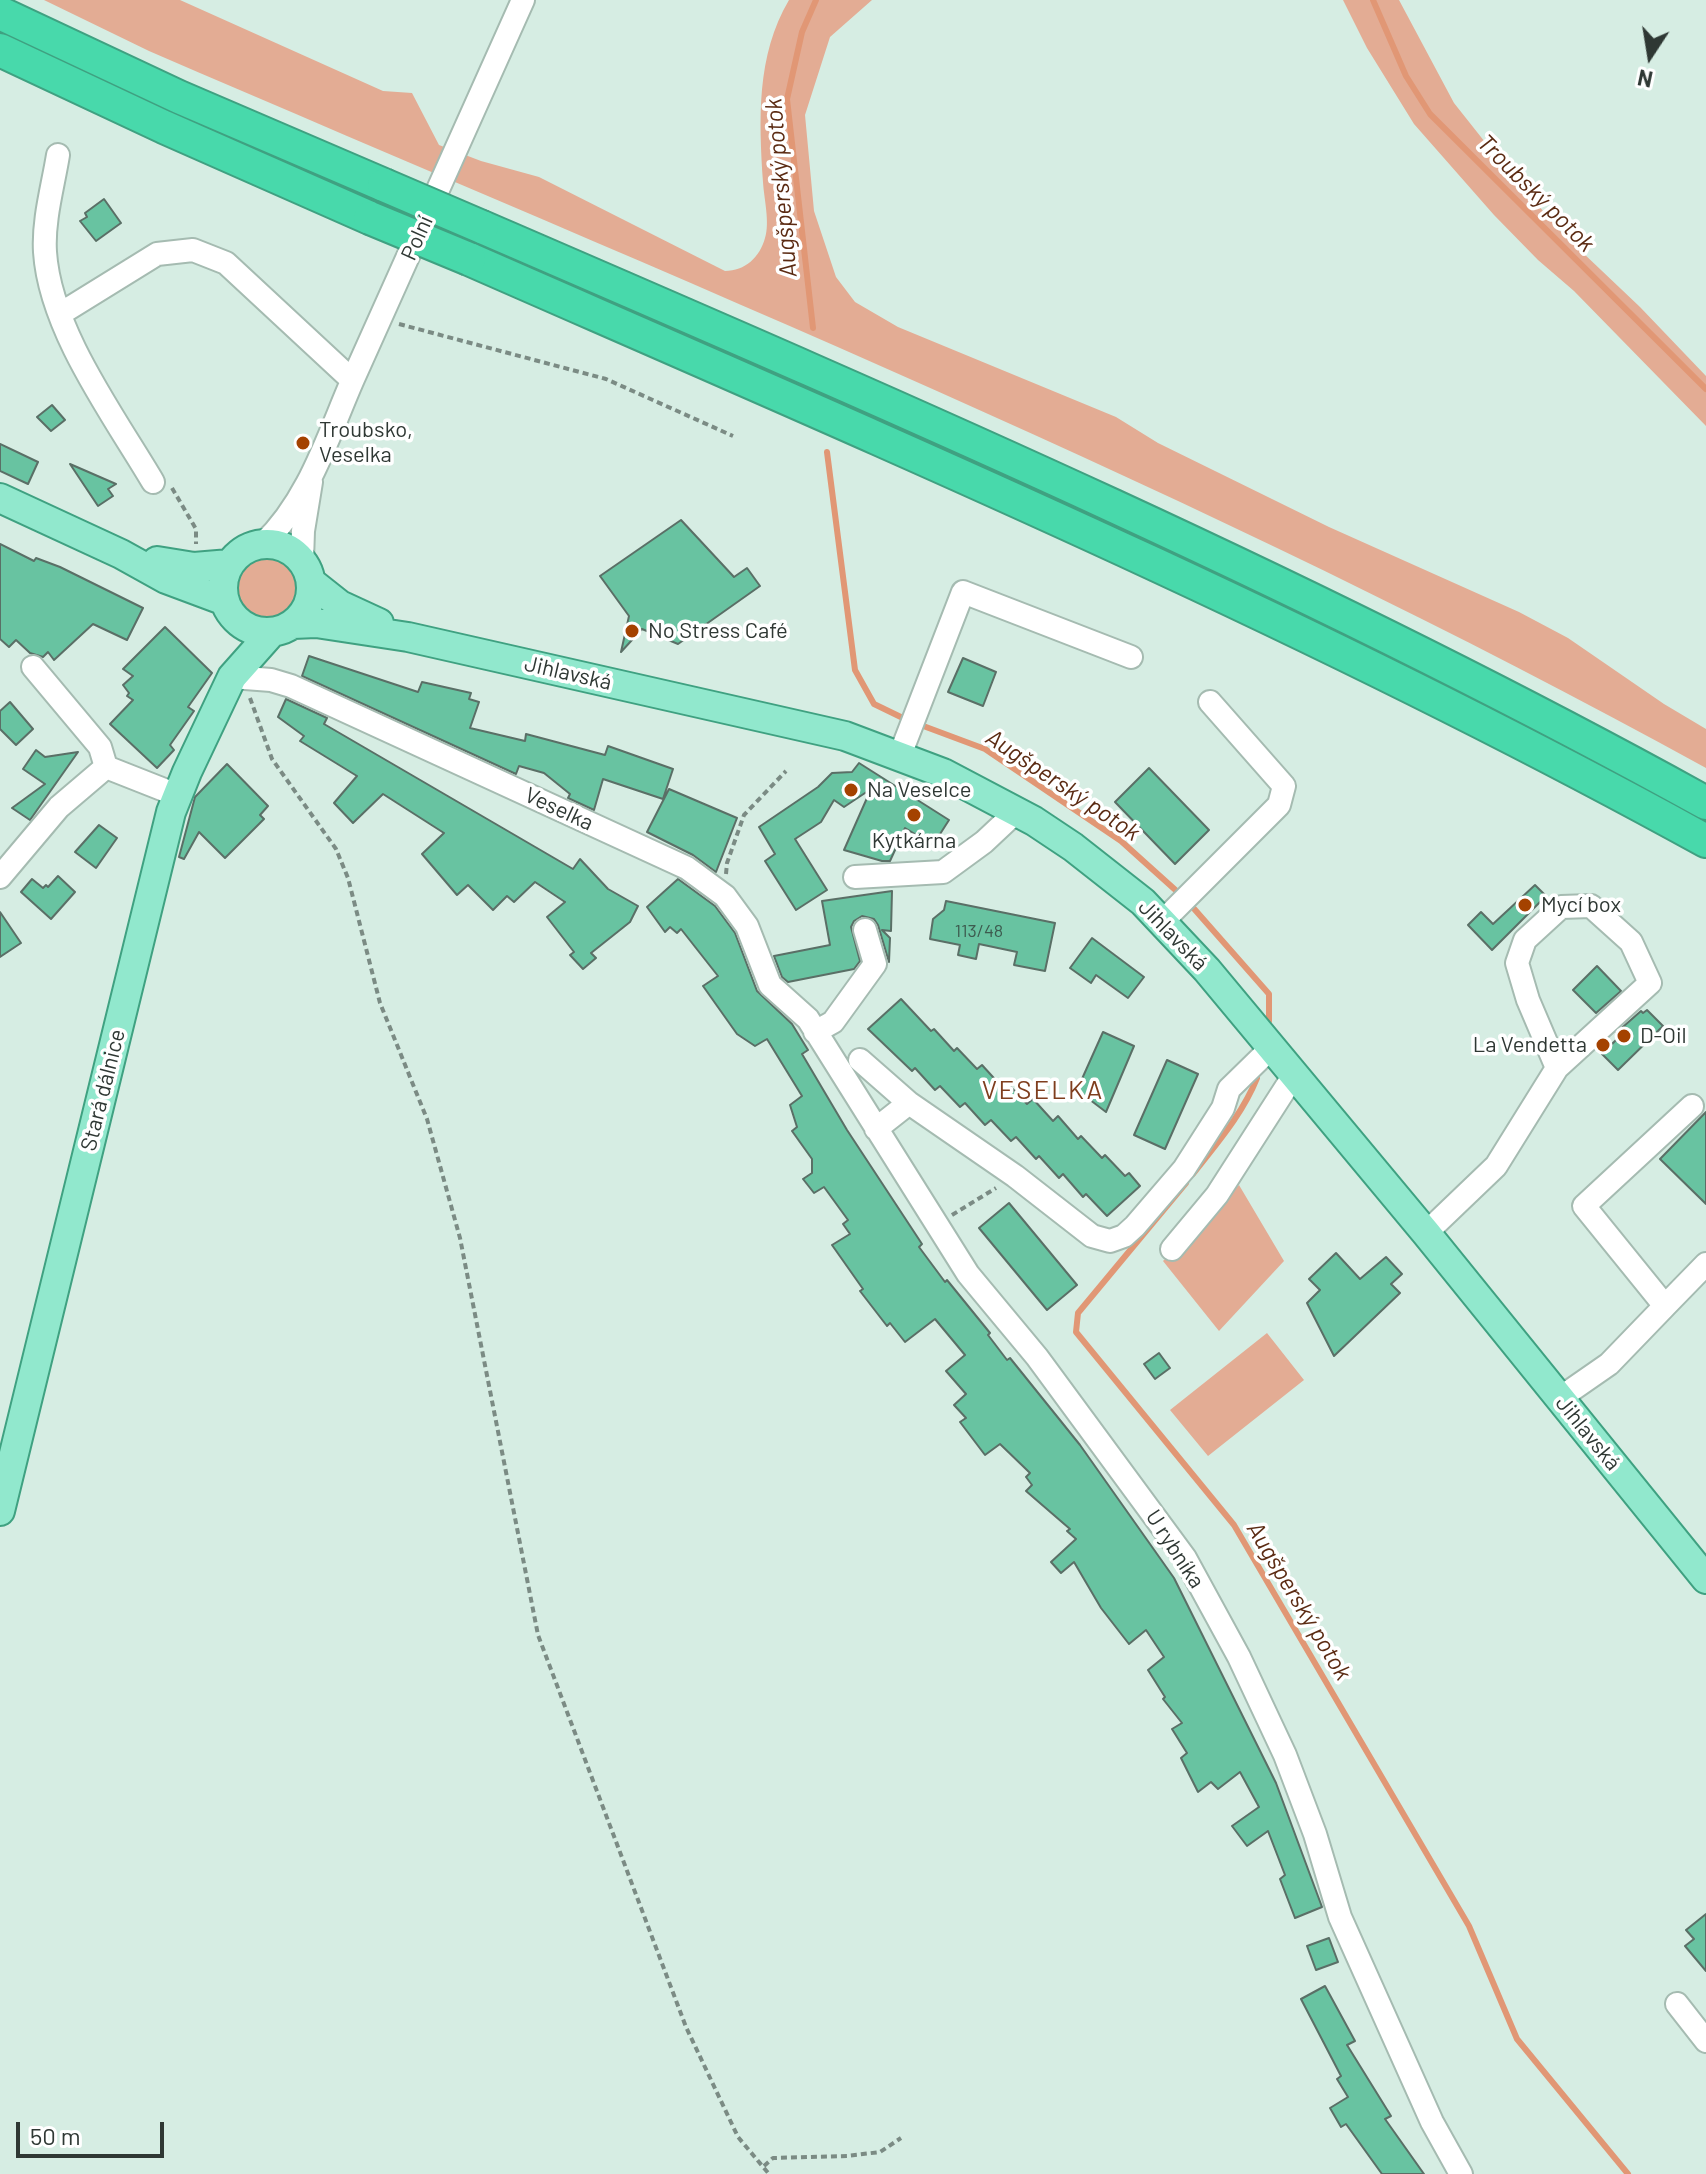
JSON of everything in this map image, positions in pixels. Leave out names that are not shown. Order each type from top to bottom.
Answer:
[{"type":"highway","points":[[0,13],[179,97],[860,391],[1211,549],[1470,676],[1706,803]]},
{"type":"highway","points":[[0,50],[164,127],[849,426],[1196,583],[1600,783],[1706,841]]},
{"type":"main road","name":"Jihlavská","points":[[0,498],[229,609],[245,626],[258,631],[316,623],[408,637],[845,736],[908,733],[943,773],[1016,812],[1103,869],[1177,907],[1207,970],[1426,1233],[1706,1579]]},
{"type":"main road","name":"Jihlavská","points":[[121,554],[194,567],[230,564],[239,554],[263,544],[277,545],[291,550],[340,605],[408,637]]},
{"type":"main road","points":[[229,609],[225,575],[230,564]]},
{"type":"main road","points":[[283,628],[308,606],[307,571]]},
{"type":"main road","name":"Stará dálnice","points":[[229,609],[232,677]]},
{"type":"main road","name":"Stará dálnice","points":[[0,1511],[165,831],[177,795],[232,677],[283,628]]},
{"type":"street","name":"Polní","points":[[263,544],[279,527],[312,477],[352,380],[523,0]]},
{"type":"street","points":[[58,155],[45,251],[60,314],[88,373],[153,482]]},
{"type":"street","points":[[60,314],[157,254],[193,250],[226,263],[352,380]]},
{"type":"street","name":"Polní","points":[[307,571],[303,531],[312,477]]},
{"type":"street","points":[[908,733],[963,592],[1131,657]]},
{"type":"street","points":[[33,667],[100,747],[106,767]]},
{"type":"street","name":"Veselka","points":[[232,677],[271,680],[291,686],[687,868],[725,896],[747,926],[770,985],[808,1019],[815,1032]]},
{"type":"street","points":[[1177,907],[1279,805],[1284,786],[1210,702]]},
{"type":"street","points":[[106,767],[177,795]]},
{"type":"street","points":[[0,877],[59,807],[106,767]]},
{"type":"street","points":[[855,877],[943,872],[984,842],[1016,812]]},
{"type":"street","points":[[1426,1233],[1496,1166],[1557,1068],[1650,983],[1631,942],[1591,906],[1561,907],[1525,940],[1517,963],[1528,1000],[1557,1068]]},
{"type":"street","points":[[815,1032],[833,1022],[875,964],[865,930]]},
{"type":"street","name":"U rybníka","points":[[815,1032],[968,1274],[1037,1357],[1185,1558],[1239,1657],[1285,1755],[1315,1834],[1340,1917],[1432,2122],[1461,2174]]},
{"type":"street","points":[[860,1060],[909,1103],[1015,1176],[1092,1236],[1103,1240],[1117,1239],[1135,1226],[1184,1169],[1223,1108],[1229,1089],[1271,1048]]},
{"type":"street","points":[[1172,1249],[1217,1195],[1294,1075]]},
{"type":"street","points":[[876,1129],[909,1103]]},
{"type":"street","points":[[1665,1306],[1584,1206],[1692,1106]]},
{"type":"street","points":[[1560,1398],[1609,1364],[1706,1264]]},
{"type":"street","points":[[1677,2004],[1704,2035]]},
{"type":"path","points":[[381,320],[606,379],[733,436]]},
{"type":"path","points":[[153,482],[172,488],[196,529],[195,554]]},
{"type":"path","points":[[256,713],[272,759],[336,849],[348,878],[380,1003],[427,1119],[460,1238],[538,1635],[686,2027],[738,2137],[769,2174]]},
{"type":"path","points":[[725,896],[727,863],[744,815],[786,771]]},
{"type":"path","points":[[937,1224],[1015,1176]]},
{"type":"path","points":[[764,2166],[773,2158],[880,2152],[901,2138]]},
{"type":"shaded area","points":[[44,0],[180,0],[383,91],[412,93],[439,145],[481,161],[539,177],[725,271],[739,269],[751,262],[765,238],[767,218],[761,135],[762,89],[770,43],[789,0],[872,0],[830,37],[805,115],[814,211],[836,277],[855,302],[898,327],[1116,417],[1158,443],[1329,527],[1519,612],[1568,638],[1706,729],[1706,768],[1517,667],[1132,479],[740,304],[149,51]]},
{"type":"shaded area","points":[[1343,0],[1399,0],[1454,103],[1500,161],[1562,233],[1640,307],[1706,376],[1706,426],[1574,291],[1494,215],[1414,124],[1367,48]]},
{"type":"shaded area","points":[[267,559],[288,567],[296,588],[288,609],[267,617],[246,609],[238,588],[246,567]]},
{"type":"shaded area","points":[[1239,1185],[1284,1261],[1219,1331],[1163,1261]]},
{"type":"shaded area","points":[[1267,1333],[1304,1380],[1208,1456],[1170,1410]]},
{"type":"building","points":[[104,199],[121,223],[96,241],[80,221],[87,217],[85,213]]},
{"type":"building","points":[[52,405],[65,420],[51,431],[37,417]]},
{"type":"building","points":[[0,444],[38,462],[28,484],[0,471]]},
{"type":"building","points":[[70,464],[116,484],[108,489],[113,496],[98,506]]},
{"type":"building","points":[[681,520],[734,577],[747,568],[760,586],[678,644],[642,629],[621,652],[629,616],[600,576]]},
{"type":"building","points":[[0,544],[34,561],[36,558],[60,567],[143,608],[127,640],[93,624],[54,660],[48,652],[43,657],[30,653],[16,640],[9,647],[0,639]]},
{"type":"building","points":[[165,627],[212,673],[188,707],[194,711],[170,745],[174,750],[157,768],[110,724],[133,700],[127,696],[129,693],[123,685],[133,676],[123,669]]},
{"type":"building","points":[[309,656],[418,692],[422,682],[471,693],[469,699],[479,702],[470,728],[525,741],[526,734],[605,755],[608,746],[673,769],[663,799],[603,779],[594,810],[568,798],[570,794],[544,773],[519,766],[516,774],[302,676]]},
{"type":"building","points":[[963,658],[996,672],[983,706],[948,692]]},
{"type":"building","points":[[286,699],[327,718],[324,724],[573,869],[580,859],[608,889],[638,906],[630,922],[591,953],[596,958],[583,969],[570,955],[574,952],[547,917],[565,902],[535,882],[514,902],[507,896],[493,910],[468,885],[457,895],[422,854],[444,833],[383,794],[353,823],[334,803],[357,776],[300,741],[304,736],[278,717]]},
{"type":"building","points":[[10,702],[33,729],[16,745],[0,729],[0,711]]},
{"type":"building","points":[[36,750],[45,757],[78,752],[30,820],[12,808],[45,784],[23,769]]},
{"type":"building","points":[[859,763],[949,820],[933,845],[905,828],[890,861],[882,861],[844,850],[871,789],[844,807],[834,800],[821,822],[795,839],[827,890],[796,910],[765,861],[775,854],[759,827],[818,787],[832,773],[852,772]]},
{"type":"building","points":[[227,764],[268,806],[260,815],[264,819],[225,858],[199,832],[184,859],[179,857],[195,797]]},
{"type":"building","points":[[1149,768],[1209,830],[1175,864],[1115,802]]},
{"type":"building","points":[[669,789],[737,818],[716,872],[693,855],[647,832]]},
{"type":"building","points":[[99,825],[117,838],[96,868],[75,852]]},
{"type":"building","points":[[58,876],[75,892],[51,919],[21,892],[32,879],[43,888]]},
{"type":"building","points":[[678,879],[715,906],[735,933],[757,991],[792,1024],[808,1050],[802,1054],[847,1130],[922,1244],[919,1247],[990,1333],[988,1335],[1007,1360],[1010,1358],[1080,1445],[1174,1578],[1276,1783],[1322,1907],[1295,1918],[1280,1879],[1285,1875],[1268,1831],[1247,1846],[1232,1826],[1259,1807],[1240,1772],[1218,1789],[1211,1782],[1198,1792],[1181,1758],[1187,1753],[1172,1729],[1182,1723],[1163,1699],[1165,1697],[1148,1670],[1164,1657],[1146,1630],[1129,1644],[1101,1608],[1074,1562],[1061,1573],[1051,1562],[1076,1539],[1067,1531],[1070,1529],[1026,1491],[1032,1485],[1026,1477],[1030,1473],[1000,1444],[985,1455],[960,1422],[966,1418],[954,1405],[966,1394],[946,1371],[965,1355],[935,1319],[905,1342],[890,1323],[887,1326],[860,1291],[863,1289],[832,1245],[850,1234],[843,1224],[848,1220],[824,1187],[814,1193],[803,1179],[812,1173],[812,1159],[792,1131],[797,1127],[790,1105],[802,1096],[767,1039],[755,1046],[737,1034],[703,986],[718,976],[681,929],[677,933],[670,927],[665,932],[647,907]]},
{"type":"building","points":[[1535,885],[1546,896],[1492,950],[1468,925],[1481,912],[1493,924]]},
{"type":"building","points":[[892,891],[891,931],[882,930],[890,938],[889,962],[878,925],[874,919],[862,916],[851,927],[860,961],[854,969],[788,982],[782,977],[774,956],[830,945],[822,901]]},
{"type":"building","points":[[946,901],[1055,923],[1045,971],[1014,965],[1017,952],[979,944],[976,959],[958,955],[960,945],[930,939],[933,919],[944,910]]},
{"type":"building","points":[[0,912],[21,943],[0,957]]},
{"type":"building","points":[[1092,938],[1144,977],[1128,998],[1096,975],[1091,983],[1070,968]]},
{"type":"building","points":[[1597,966],[1621,991],[1596,1013],[1573,990]]},
{"type":"building","points":[[901,999],[931,1031],[934,1029],[954,1051],[957,1048],[977,1069],[982,1065],[1002,1087],[1007,1083],[1027,1104],[1033,1099],[1053,1121],[1058,1116],[1078,1139],[1081,1136],[1102,1158],[1105,1155],[1125,1176],[1129,1173],[1140,1186],[1107,1216],[1086,1194],[1083,1197],[1063,1174],[1059,1178],[1039,1156],[1036,1159],[1016,1137],[1011,1141],[991,1120],[985,1125],[965,1103],[960,1107],[940,1086],[935,1090],[915,1068],[912,1071],[868,1029]]},
{"type":"building","points":[[1647,1010],[1663,1026],[1618,1070],[1602,1054],[1619,1037],[1616,1033],[1641,1011]]},
{"type":"building","points":[[1103,1032],[1134,1046],[1106,1112],[1077,1090]]},
{"type":"building","points":[[1167,1060],[1198,1074],[1165,1149],[1134,1135]]},
{"type":"building","points":[[1706,1112],[1706,1204],[1660,1159]]},
{"type":"building","points":[[1009,1203],[1077,1285],[1047,1310],[979,1228]]},
{"type":"building","points":[[1336,1253],[1360,1279],[1386,1257],[1402,1274],[1391,1284],[1400,1293],[1334,1356],[1307,1303],[1320,1290],[1309,1279]]},
{"type":"building","points":[[1159,1353],[1170,1368],[1155,1379],[1144,1364]]},
{"type":"building","points":[[1706,1914],[1706,1971],[1685,1946],[1694,1939],[1686,1930]]},
{"type":"building","points":[[1329,1938],[1338,1962],[1316,1970],[1307,1946]]},
{"type":"building","points":[[1325,1986],[1355,2041],[1347,2045],[1391,2116],[1385,2119],[1424,2174],[1382,2174],[1346,2124],[1341,2127],[1330,2108],[1348,2097],[1337,2079],[1341,2076],[1301,1999]]},
{"type":"waterway","name":"Augšperský potok","points":[[813,328],[787,99],[802,32],[816,0]]},
{"type":"waterway","name":"Troubský potok","points":[[1373,0],[1406,76],[1430,114],[1706,389]]},
{"type":"waterway","name":"Augšperský potok","points":[[827,452],[855,670],[874,704],[907,720]]},
{"type":"waterway","name":"Augšperský potok","points":[[918,724],[985,749],[1121,841],[1181,895]]},
{"type":"waterway","name":"Augšperský potok","points":[[1189,903],[1269,994],[1269,1021]]},
{"type":"waterway","name":"Augšperský potok","points":[[1193,1174],[1220,1140],[1257,1078]]},
{"type":"waterway","name":"Augšperský potok","points":[[1186,1183],[1078,1313],[1076,1332],[1234,1525],[1469,1926],[1517,2039],[1628,2174]]},
{"type":"place","name":"Troubsko, Veselka","points":[[303,443]]},
{"type":"place","name":"No Stress Café","points":[[632,631]]},
{"type":"place","name":"Na Veselce","points":[[851,790]]},
{"type":"place","name":"Kytkárna","points":[[914,815]]},
{"type":"place","name":"Mycí box","points":[[1525,905]]},
{"type":"place","name":"D-Oil","points":[[1624,1036]]},
{"type":"place","name":"La Vendetta","points":[[1603,1045]]},
{"type":"district","name":"VESELKA","points":[[1043,1090]]}]
